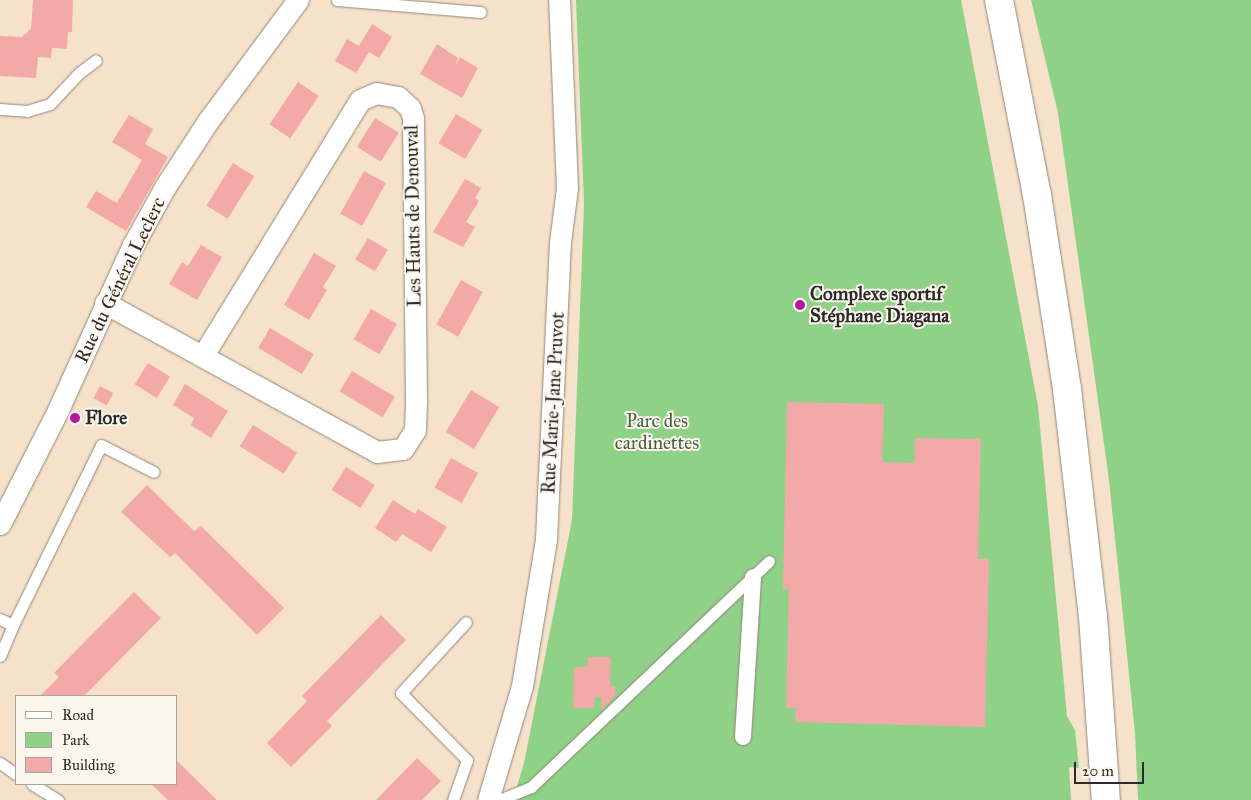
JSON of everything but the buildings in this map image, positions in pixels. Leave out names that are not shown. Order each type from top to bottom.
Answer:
[{"type":"main road","points":[[999,0],[1037,195],[1067,389],[1092,607],[1106,800]]},
{"type":"main road","points":[[1015,0],[1054,205],[1083,394],[1108,610],[1121,800]]},
{"type":"street","name":"Rue du Général Leclerc","points":[[0,524],[58,410],[105,303],[166,187],[208,121],[298,0]]},
{"type":"street","name":"Rue Marie-Jane Pruvot","points":[[488,800],[522,686],[546,539],[560,242],[567,188],[559,0]]},
{"type":"street","name":"Les Hauts de Denouval","points":[[105,303],[378,452],[395,452],[410,443],[414,430],[416,402],[413,118],[410,108],[398,97],[376,93],[360,100],[203,355]]},
{"type":"street","points":[[744,737],[753,577]]},
{"type":"lane","points":[[337,0],[480,12]]},
{"type":"lane","points":[[0,109],[27,110],[50,104],[79,73],[96,60]]},
{"type":"lane","points":[[0,656],[13,625],[101,445],[154,472]]},
{"type":"lane","points":[[499,800],[531,787],[770,561]]},
{"type":"lane","points":[[0,619],[13,625]]},
{"type":"lane","points":[[453,800],[467,760],[401,693],[466,622]]},
{"type":"lane","points":[[0,763],[15,773]]},
{"type":"lane","points":[[34,785],[58,800]]},
{"type":"green space","name":"Complexe sportif Stéphane Diagana","points":[[576,0],[961,0],[1038,406],[1067,716],[1075,730],[1079,768],[1069,767],[1071,800],[513,800],[524,763],[572,520],[584,204]]},
{"type":"green space","points":[[1031,0],[1251,0],[1251,800],[1138,800],[1135,733],[1109,480],[1058,113]]},
{"type":"place","name":"Complexe sportif Stéphane Diagana","points":[[800,305]]},
{"type":"place","name":"Flore","points":[[75,418]]},
{"type":"park label","name":"Parc des cardinettes","points":[[657,432]]}]
